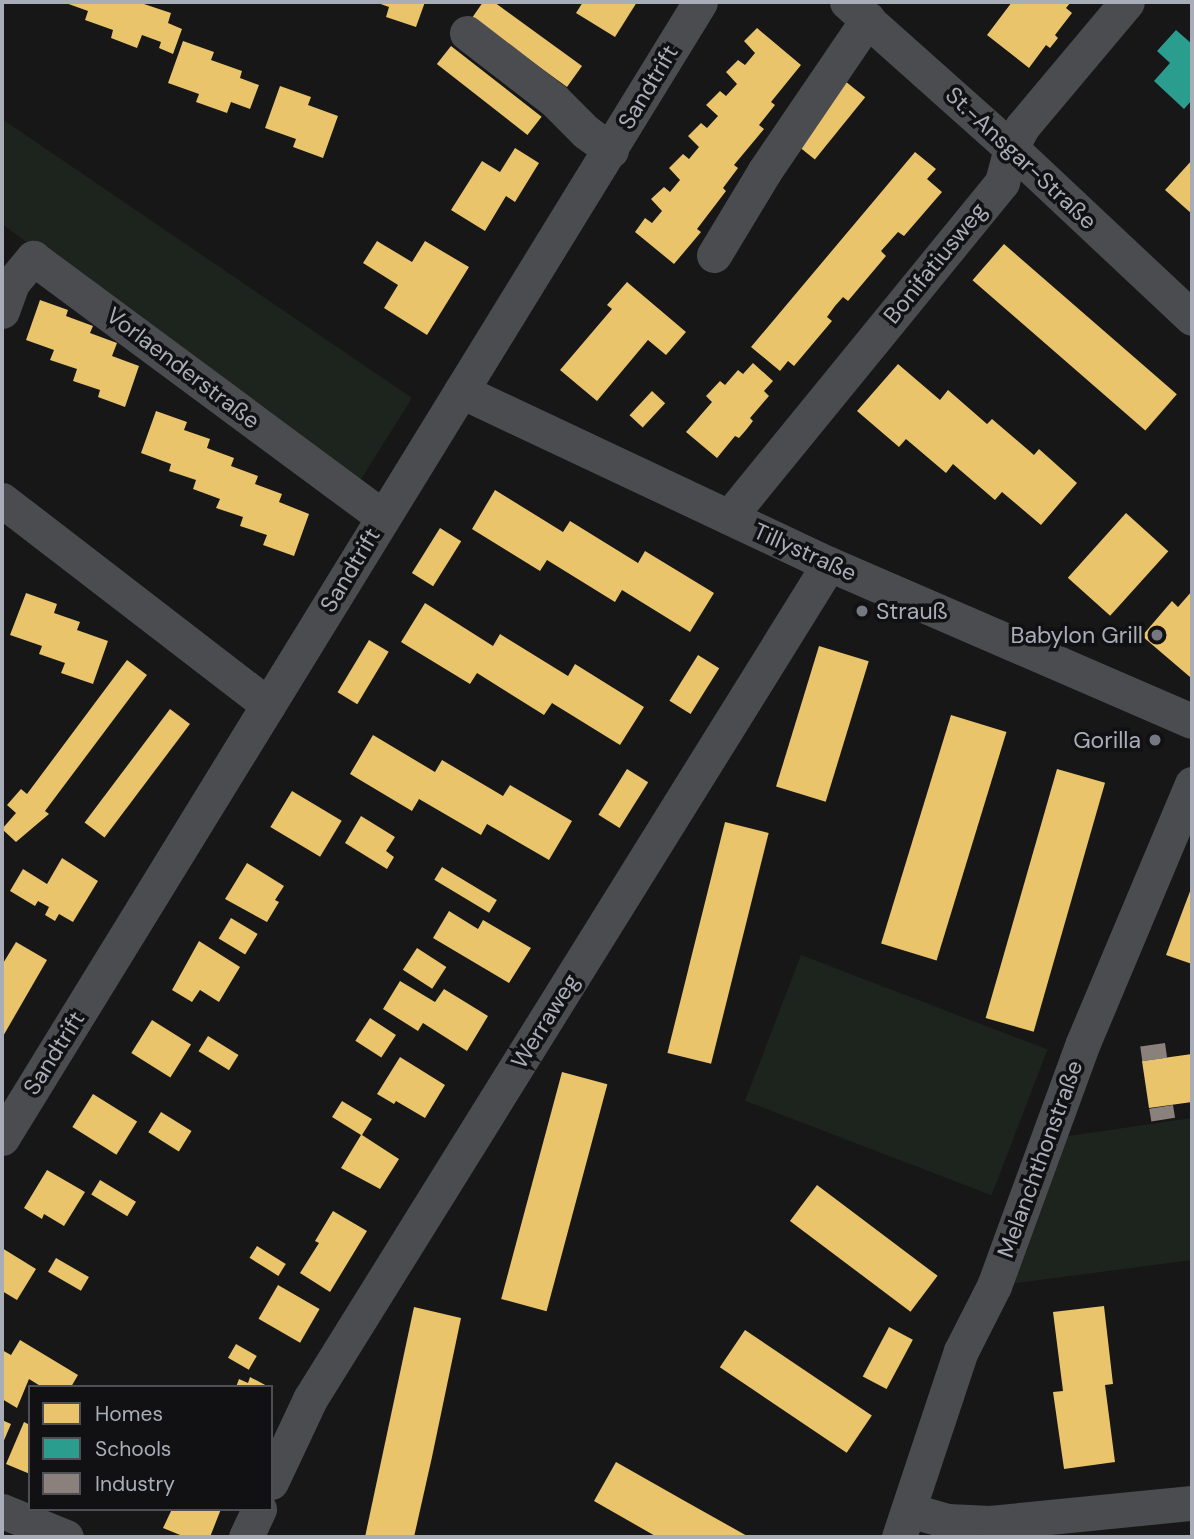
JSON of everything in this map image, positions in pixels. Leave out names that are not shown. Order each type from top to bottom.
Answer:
[{"type":"street","name":"Sandtrift","points":[[2,1138],[700,2]]},
{"type":"street","name":"Bonifatiusweg","points":[[729,517],[1002,182],[1011,148],[1022,127],[1127,2]]},
{"type":"street","points":[[714,255],[857,10]]},
{"type":"street","name":"St.-Ansgar-Straße","points":[[857,10],[1011,148],[1192,318]]},
{"type":"street","points":[[467,33],[554,100],[586,132],[611,149]]},
{"type":"street","name":"Vorlaenderstraße","points":[[2,311],[12,284],[33,258],[383,517]]},
{"type":"street","name":"Tillystraße","points":[[461,391],[829,564],[1192,721]]},
{"type":"street","points":[[2,500],[268,705]]},
{"type":"street","name":"Werraweg","points":[[273,1478],[310,1399],[829,564]]},
{"type":"street","name":"Melanchthonstraße","points":[[904,1524],[961,1351],[994,1286],[1083,1043],[1192,785]]},
{"type":"street","points":[[904,1524],[947,1521],[990,1523],[1192,1503]]},
{"type":"street","points":[[2,1511],[66,1537]]},
{"type":"street","points":[[246,1537],[258,1511]]},
{"type":"shaded area","points":[[2,119],[412,398],[356,487],[2,224]]},
{"type":"shaded area","points":[[801,955],[1047,1050],[992,1195],[745,1101]]},
{"type":"shaded area","points":[[1192,1118],[1192,1260],[994,1286],[1048,1139]]},
{"type":"building: Homes","points":[[63,2],[138,2],[171,13],[168,23],[182,29],[173,54],[159,48],[161,42],[142,35],[137,48],[111,38],[113,30],[85,20],[88,11]]},
{"type":"building: Homes","points":[[375,2],[425,2],[416,27],[386,17],[389,7]]},
{"type":"building: Homes","points":[[483,2],[494,2],[582,66],[567,87],[472,18]]},
{"type":"building: Homes","points":[[583,2],[637,2],[615,37],[576,13]]},
{"type":"building: Homes","points":[[1012,2],[1071,2],[1066,8],[1072,13],[1055,35],[1058,38],[1050,48],[1046,45],[1029,68],[987,35]]},
{"type":"building: Homes","points":[[757,28],[801,65],[771,102],[775,105],[759,125],[764,129],[734,165],[738,168],[723,188],[726,191],[697,229],[701,232],[674,264],[635,232],[645,218],[652,223],[662,211],[651,199],[664,187],[670,192],[680,180],[669,168],[683,154],[689,159],[699,147],[688,136],[701,123],[707,128],[718,116],[706,105],[720,91],[726,96],[737,84],[726,72],[738,60],[745,65],[755,53],[744,41]]},
{"type":"building: Homes","points":[[183,41],[214,52],[211,60],[242,71],[240,78],[259,85],[250,109],[231,102],[227,113],[196,102],[199,94],[168,83]]},
{"type":"building: Homes","points":[[451,46],[542,117],[527,135],[437,64]]},
{"type":"building: Homes","points":[[845,81],[865,97],[815,160],[795,143]]},
{"type":"building: Homes","points":[[280,86],[311,97],[308,105],[338,116],[323,158],[293,147],[296,139],[265,128]]},
{"type":"building: Homes","points":[[515,148],[539,163],[515,202],[506,196],[485,231],[451,210],[482,161],[500,172]]},
{"type":"building: Homes","points":[[915,152],[936,169],[927,179],[942,192],[904,236],[898,232],[881,251],[886,256],[848,301],[843,297],[835,306],[827,317],[832,321],[794,366],[788,361],[780,371],[751,347]]},
{"type":"building: Homes","points":[[1192,160],[1192,214],[1165,190]]},
{"type":"building: Homes","points":[[377,241],[412,262],[425,241],[469,267],[427,335],[384,308],[398,285],[363,263]]},
{"type":"building: Homes","points":[[1004,244],[1177,394],[1145,430],[973,280]]},
{"type":"building: Homes","points":[[627,282],[686,332],[666,355],[648,340],[597,401],[560,370],[612,309],[607,305]]},
{"type":"building: Homes","points":[[40,300],[68,310],[66,316],[93,326],[90,333],[117,343],[112,356],[139,366],[125,407],[98,397],[100,390],[73,381],[77,369],[50,360],[54,350],[26,340]]},
{"type":"building: Homes","points":[[753,363],[773,381],[764,391],[769,396],[750,418],[753,421],[746,430],[739,438],[735,436],[717,458],[686,432],[712,402],[706,396],[720,381],[725,385],[738,370],[743,374]]},
{"type":"building: Homes","points":[[898,364],[940,400],[948,390],[987,424],[992,419],[1034,455],[1039,449],[1077,483],[1041,525],[1002,492],[995,500],[953,464],[946,473],[906,439],[899,447],[857,411]]},
{"type":"building: Homes","points":[[652,391],[665,403],[643,427],[629,415]]},
{"type":"building: Homes","points":[[156,411],[187,422],[184,430],[210,439],[207,448],[234,458],[231,466],[258,476],[255,484],[282,494],[279,502],[309,514],[294,556],[263,545],[267,535],[240,526],[243,517],[216,508],[220,499],[193,489],[196,480],[169,471],[171,464],[141,453]]},
{"type":"building: Homes","points":[[495,490],[563,532],[570,521],[638,563],[645,551],[714,593],[690,632],[622,590],[615,602],[547,560],[540,571],[472,529]]},
{"type":"building: Homes","points":[[1126,513],[1168,551],[1110,616],[1068,578]]},
{"type":"building: Homes","points":[[440,528],[461,541],[433,586],[412,573]]},
{"type":"building: Homes","points":[[1192,591],[1190,677],[1142,636],[1172,601],[1178,607]]},
{"type":"building: Homes","points":[[26,593],[57,604],[54,613],[80,622],[77,630],[108,641],[93,684],[61,673],[65,663],[39,654],[42,646],[10,635]]},
{"type":"building: Homes","points":[[425,603],[493,646],[500,634],[568,676],[575,664],[644,707],[620,745],[552,703],[544,715],[477,673],[470,684],[401,642]]},
{"type":"building: Homes","points":[[369,640],[389,652],[357,704],[338,692]]},
{"type":"building: Homes","points":[[819,646],[869,661],[826,802],[776,787]]},
{"type":"building: Homes","points":[[698,655],[719,668],[691,714],[669,701]]},
{"type":"building: Homes","points":[[127,660],[147,675],[45,811],[49,814],[16,842],[2,829],[16,813],[7,805],[21,789],[27,794]]},
{"type":"building: Homes","points":[[170,709],[190,724],[105,837],[85,822]]},
{"type":"building: Homes","points":[[951,715],[1006,732],[937,961],[881,944]]},
{"type":"building: Homes","points":[[373,735],[435,772],[442,760],[503,796],[510,785],[572,821],[549,860],[487,824],[481,835],[419,799],[412,811],[350,774]]},
{"type":"building: Homes","points":[[627,769],[648,782],[620,828],[598,815]]},
{"type":"building: Homes","points":[[1057,769],[1105,783],[1034,1032],[986,1018]]},
{"type":"building: Homes","points":[[292,791],[342,821],[320,857],[270,827]]},
{"type":"building: Homes","points":[[361,816],[395,837],[386,851],[394,857],[387,869],[345,843]]},
{"type":"building: Homes","points":[[725,822],[769,833],[711,1064],[667,1053]]},
{"type":"building: Homes","points":[[62,858],[98,881],[73,922],[59,914],[55,921],[45,915],[49,907],[38,901],[35,906],[10,891],[23,869],[47,884]]},
{"type":"building: Homes","points":[[247,863],[284,886],[275,900],[279,902],[267,922],[225,899]]},
{"type":"building: Homes","points":[[442,867],[497,900],[489,913],[434,880]]},
{"type":"building: Homes","points":[[1192,886],[1192,964],[1166,955]]},
{"type":"building: Homes","points":[[449,911],[478,929],[483,920],[531,948],[509,983],[433,938]]},
{"type":"building: Homes","points":[[231,918],[258,934],[245,955],[219,939]]},
{"type":"building: Homes","points":[[199,941],[240,967],[219,1002],[200,990],[192,1002],[172,990]]},
{"type":"building: Homes","points":[[16,942],[47,960],[2,1038],[2,965]]},
{"type":"building: Homes","points":[[417,948],[446,967],[432,989],[403,970]]},
{"type":"building: Homes","points":[[400,981],[435,1002],[444,989],[488,1016],[467,1051],[423,1023],[418,1031],[383,1009]]},
{"type":"building: Homes","points":[[370,1018],[396,1035],[381,1058],[355,1041]]},
{"type":"building: Homes","points":[[152,1020],[191,1044],[170,1077],[131,1053]]},
{"type":"building: Homes","points":[[208,1036],[239,1055],[229,1070],[198,1051]]},
{"type":"building: Homes","points":[[1192,1054],[1192,1102],[1149,1108],[1142,1061]]},
{"type":"building: Homes","points":[[400,1057],[445,1085],[425,1118],[396,1101],[394,1104],[377,1094]]},
{"type":"building: Homes","points":[[562,1072],[607,1084],[547,1311],[501,1299]]},
{"type":"building: Homes","points":[[93,1094],[137,1122],[116,1155],[72,1127]]},
{"type":"building: Homes","points":[[342,1101],[372,1119],[362,1135],[399,1159],[380,1189],[341,1168],[361,1135],[332,1117]]},
{"type":"building: Homes","points":[[161,1112],[192,1131],[179,1151],[148,1132]]},
{"type":"building: Homes","points":[[47,1170],[85,1192],[64,1226],[44,1214],[42,1219],[24,1208]]},
{"type":"building: Homes","points":[[100,1180],[136,1202],[127,1216],[91,1195]]},
{"type":"building: Homes","points":[[817,1185],[938,1276],[911,1312],[790,1221]]},
{"type":"building: Homes","points":[[333,1211],[367,1231],[330,1292],[300,1273],[319,1243],[315,1241]]},
{"type":"building: Homes","points":[[257,1246],[286,1264],[278,1276],[250,1258]]},
{"type":"building: Homes","points":[[2,1248],[36,1269],[17,1300],[2,1291]]},
{"type":"building: Homes","points":[[56,1258],[89,1277],[81,1291],[48,1272]]},
{"type":"building: Homes","points":[[278,1285],[320,1309],[300,1343],[258,1319]]},
{"type":"building: Homes","points":[[1104,1306],[1113,1384],[1105,1385],[1115,1462],[1064,1469],[1053,1392],[1063,1391],[1053,1312]]},
{"type":"building: Homes","points":[[414,1307],[461,1318],[432,1457],[414,1537],[365,1537]]},
{"type":"building: Homes","points":[[889,1327],[913,1340],[887,1389],[863,1376]]},
{"type":"building: Homes","points":[[745,1330],[872,1416],[847,1453],[720,1367]]},
{"type":"building: Homes","points":[[20,1340],[78,1375],[72,1385],[39,1385],[29,1379],[17,1408],[2,1399],[2,1350],[11,1355]]},
{"type":"building: Homes","points":[[236,1344],[257,1356],[249,1370],[228,1358]]},
{"type":"building: Homes","points":[[250,1377],[265,1385],[237,1385],[239,1379],[248,1383]]},
{"type":"building: Homes","points":[[2,1420],[11,1424],[2,1445]]},
{"type":"building: Homes","points":[[24,1422],[28,1424],[28,1473],[6,1464]]},
{"type":"building: Homes","points":[[616,1462],[749,1537],[657,1537],[594,1501]]},
{"type":"building: Homes","points":[[171,1511],[220,1511],[210,1537],[185,1537],[163,1528]]},
{"type":"building: Schools","points":[[1176,30],[1192,44],[1192,100],[1184,109],[1154,81],[1170,63],[1157,51]]},
{"type":"building: Industry","points":[[1165,1043],[1167,1058],[1142,1061],[1140,1046]]},
{"type":"building: Industry","points":[[1173,1105],[1175,1118],[1151,1122],[1149,1109]]},
{"type":"place","name":"Strauß","points":[[862,611]]},
{"type":"place","name":"Babylon Grill","points":[[1157,635]]},
{"type":"place","name":"Gorilla","points":[[1155,740]]}]
